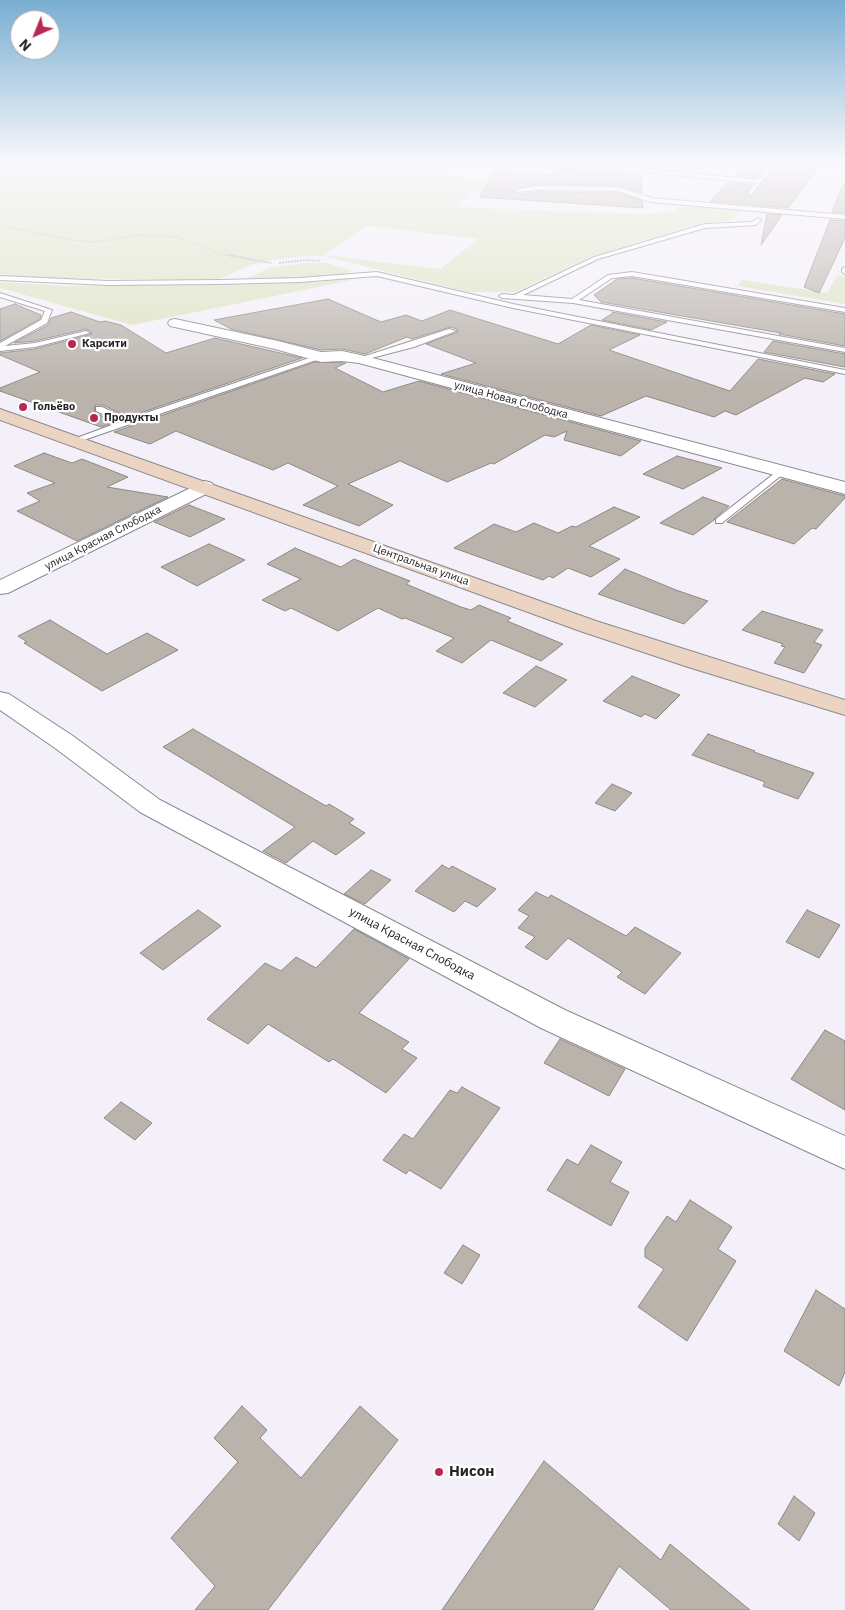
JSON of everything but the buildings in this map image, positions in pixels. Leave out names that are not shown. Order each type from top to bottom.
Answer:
[{"type":"main road","name":"Центральная улица","points":[[0,414],[588,626],[845,708]]},
{"type":"street","name":"улица Новая Слободка","points":[[175,323],[278,345],[321,357],[342,356],[360,359],[845,488]]},
{"type":"street","name":"улица Красная Слободка","points":[[0,588],[205,487]]},
{"type":"street","name":"улица Красная Слободка","points":[[0,699],[64,742],[150,806],[553,1019],[845,1153]]},
{"type":"lane","points":[[514,297],[596,258],[664,238]]},
{"type":"lane","points":[[0,278],[108,283],[210,282],[300,280],[377,274],[466,295],[845,372]]},
{"type":"lane","points":[[573,301],[610,276],[632,274],[845,310]]},
{"type":"lane","points":[[0,295],[49,310],[44,321],[0,347]]},
{"type":"lane","points":[[466,295],[573,301],[845,350]]},
{"type":"lane","points":[[360,359],[452,331]]},
{"type":"lane","points":[[0,347],[35,344],[86,333]]},
{"type":"lane","points":[[75,440],[321,357]]},
{"type":"lane","points":[[99,409],[128,422]]},
{"type":"lane","points":[[719,521],[780,472]]},
{"type":"path","points":[[63,238],[95,242],[120,238]]},
{"type":"path","points":[[180,238],[220,254],[277,264]]},
{"type":"green space","points":[[0,238],[349,238],[324,255],[440,269],[478,239],[471,238],[652,238],[592,256],[515,292],[468,292],[324,256],[303,256],[272,260],[251,265],[217,280],[38,278],[0,274]]},
{"type":"green space","points":[[304,263],[327,263],[351,270],[344,274],[313,277],[253,280],[248,278],[269,268]]},
{"type":"green space","points":[[837,275],[845,276],[845,304],[737,286],[742,280],[827,293]]},
{"type":"green space","points":[[353,280],[132,325],[0,288],[0,282],[69,286],[269,284]]},
{"type":"place","name":"Карсити","points":[[72,344]]},
{"type":"place","name":"Гольёво","points":[[23,407]]},
{"type":"place","name":"Продукты","points":[[94,418]]},
{"type":"place","name":"Нисон","points":[[439,1472]]}]
